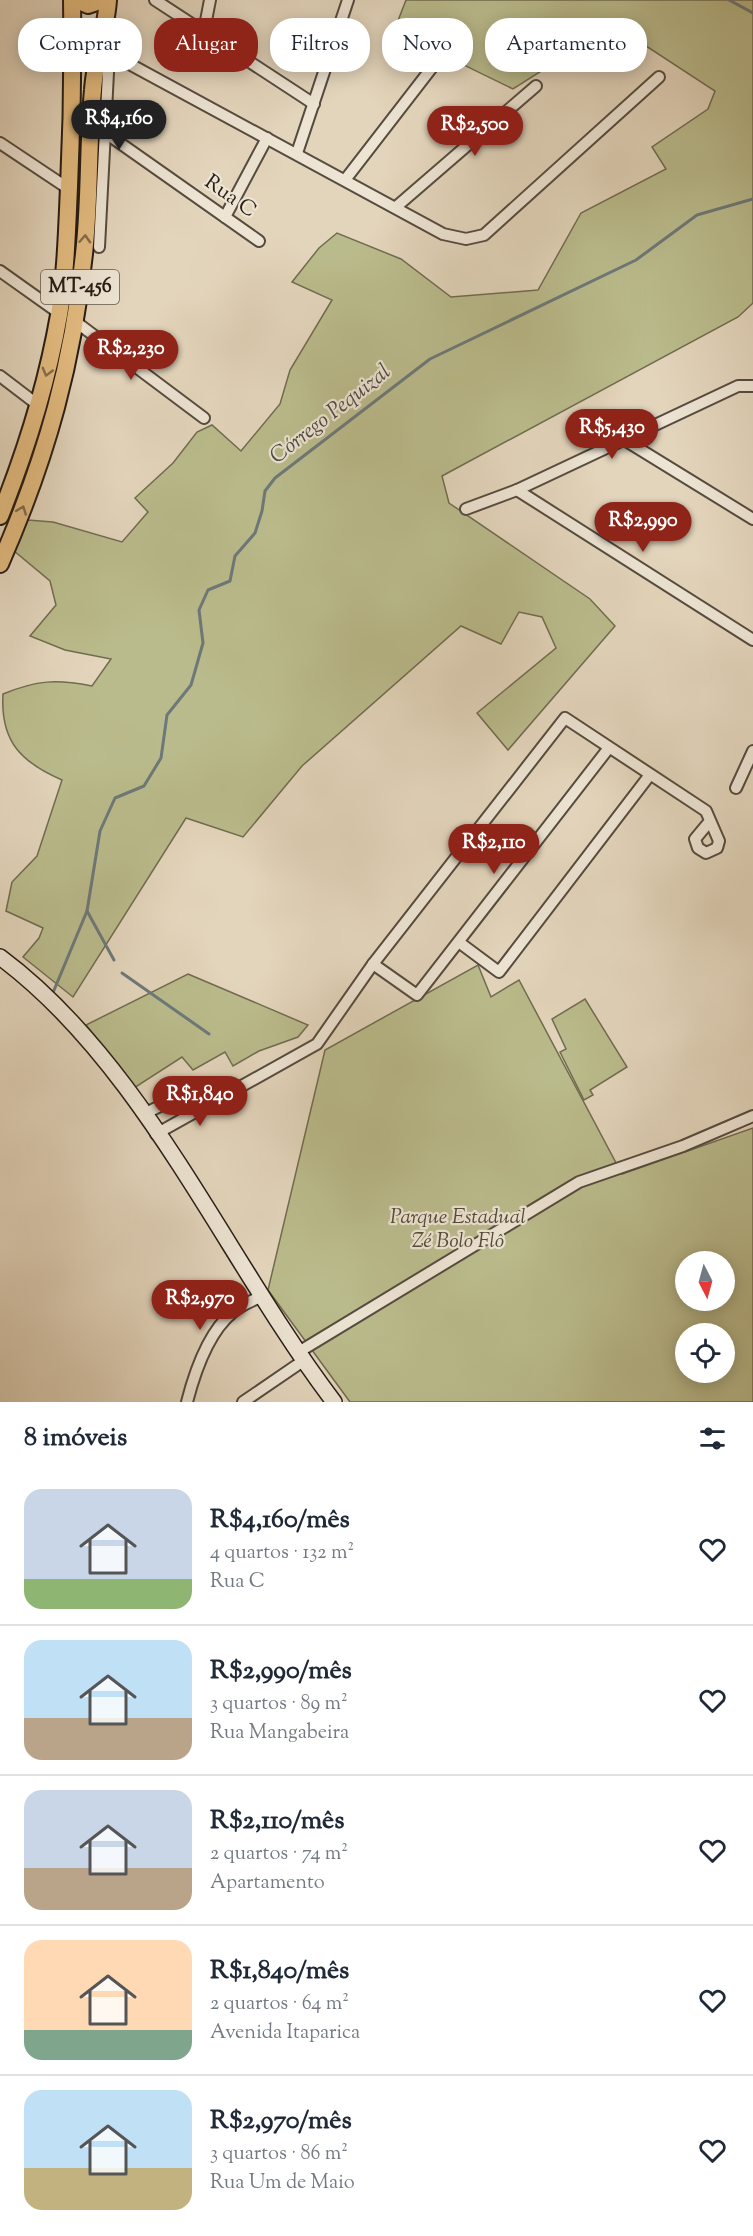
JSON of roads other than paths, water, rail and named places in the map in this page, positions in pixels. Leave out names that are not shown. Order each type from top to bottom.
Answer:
[{"type":"main road","name":"MT-456","points":[[0,516],[16,476],[38,405],[59,313],[67,241],[74,86],[72,0]]},
{"type":"main road","points":[[77,0],[88,5],[103,0]]},
{"type":"main road","name":"MT-456","points":[[106,18],[108,0]]},
{"type":"main road","name":"MT-456","points":[[0,564],[57,411],[76,322],[85,242],[94,72]]},
{"type":"street","points":[[155,0],[183,18]]},
{"type":"street","points":[[207,18],[210,0]]},
{"type":"street","points":[[297,153],[348,0]]},
{"type":"street","points":[[258,67],[314,104]]},
{"type":"street","points":[[142,71],[297,153],[443,234],[466,239],[483,235],[658,77]]},
{"type":"street","points":[[99,247],[105,133],[104,72]]},
{"type":"street","points":[[345,180],[428,72]]},
{"type":"street","points":[[396,207],[536,86]]},
{"type":"street","name":"Rua C","points":[[90,122],[259,241]]},
{"type":"street","points":[[225,217],[267,138]]},
{"type":"street","points":[[0,143],[69,189]]},
{"type":"street","points":[[0,271],[59,313]]},
{"type":"street","points":[[76,322],[204,418]]},
{"type":"street","points":[[0,376],[38,405]]},
{"type":"street","points":[[466,509],[517,490],[738,386],[753,386]]},
{"type":"street","points":[[623,439],[753,519]]},
{"type":"street","points":[[517,490],[753,640]]},
{"type":"street","points":[[156,1134],[317,1044],[373,964],[565,718],[608,749],[706,811],[710,821]]},
{"type":"street","points":[[373,964],[417,995],[460,943],[608,749]]},
{"type":"street","points":[[736,788],[753,751]]},
{"type":"street","points":[[460,943],[499,972],[650,776]]},
{"type":"street","points":[[0,957],[29,979],[69,1018],[144,1114],[300,1357],[334,1402]]},
{"type":"street","points":[[144,1114],[194,1089],[219,1083],[229,1095]]},
{"type":"street","points":[[194,1089],[203,1109]]},
{"type":"street","points":[[243,1402],[300,1357],[579,1182],[683,1146],[753,1116]]},
{"type":"street","points":[[187,1402],[192,1381],[210,1341],[232,1312],[262,1296]]},
{"type":"waterway","points":[[729,0],[753,13]]},
{"type":"waterway","name":"Córrego Pequizal","points":[[52,995],[87,911],[100,831],[115,798],[144,786],[161,758],[167,715],[191,685],[203,643],[199,610],[208,590],[230,581],[235,556],[255,533],[265,491],[275,478],[430,359],[636,260],[697,215],[753,199]]},
{"type":"waterway","name":"Córrego Pequizal","points":[[87,911],[114,960]]},
{"type":"waterway","name":"Córrego Pequizal","points":[[122,973],[209,1034]]},
{"type":"park label","name":"Parque Estadual Zé Bolo Flô","points":[[458,1230]]}]
